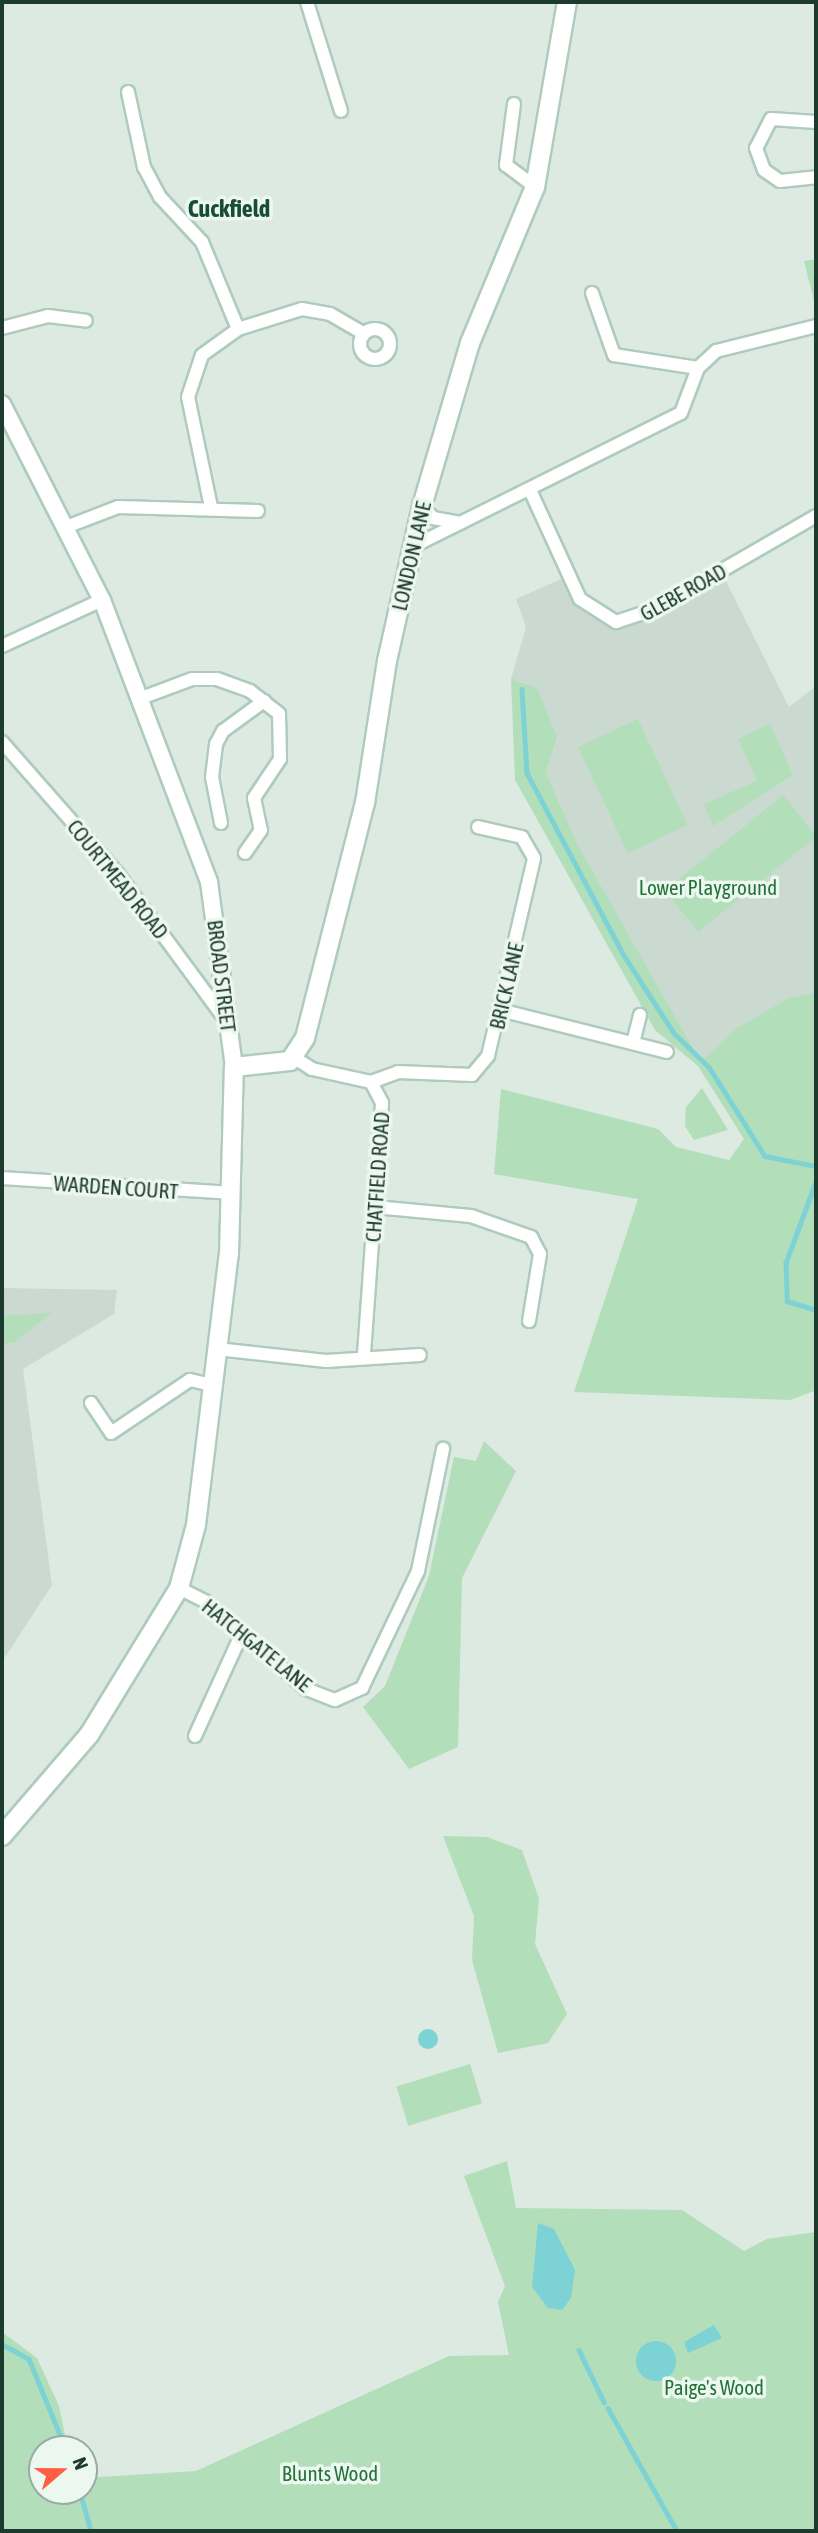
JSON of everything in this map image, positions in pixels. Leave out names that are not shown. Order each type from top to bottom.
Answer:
[{"type":"main road","name":"LONDON LANE","points":[[295,1058],[365,803],[387,661],[422,506],[470,343],[535,187],[567,2]]},
{"type":"main road","points":[[234,1067],[295,1058]]},
{"type":"main road","name":"BROAD STREET","points":[[2,1836],[89,1735],[179,1588],[196,1525],[216,1349],[231,1193],[234,1067]]},
{"type":"street","points":[[307,2],[341,111]]},
{"type":"street","points":[[128,92],[144,167],[160,197],[202,242],[238,329]]},
{"type":"street","points":[[514,104],[506,165],[535,187]]},
{"type":"street","points":[[816,122],[771,119],[756,148],[764,170],[780,181],[816,177]]},
{"type":"street","points":[[592,293],[614,355],[698,368]]},
{"type":"street","points":[[211,507],[189,387],[202,355],[238,329],[302,309],[330,314],[364,334]]},
{"type":"street","points":[[2,328],[48,316],[86,321]]},
{"type":"street","points":[[414,546],[681,413],[698,368],[741,341],[816,326]]},
{"type":"street","name":"BROAD STREET","points":[[2,404],[102,600],[144,697],[209,882],[234,1067]]},
{"type":"street","name":"GLEBE ROAD","points":[[530,490],[580,598],[616,622],[655,609],[816,516]]},
{"type":"street","points":[[422,506],[433,518],[461,523]]},
{"type":"street","points":[[66,527],[118,507],[211,507],[258,511]]},
{"type":"street","points":[[2,646],[102,600]]},
{"type":"street","points":[[144,697],[209,678],[238,684],[279,714],[282,748],[276,770],[254,798],[261,830],[245,853]]},
{"type":"street","points":[[221,823],[212,777],[216,744],[223,731],[264,701]]},
{"type":"street","name":"COURTMEAD ROAD","points":[[2,742],[118,874],[227,1023]]},
{"type":"street","name":"BRICK LANE","points":[[371,1082],[398,1072],[472,1075],[488,1056],[534,858],[522,837],[478,827]]},
{"type":"street","points":[[500,1010],[667,1052]]},
{"type":"street","points":[[633,1043],[640,1015]]},
{"type":"street","name":"CHATFIELD ROAD","points":[[295,1058],[312,1069],[371,1082],[382,1103],[364,1356]]},
{"type":"street","name":"WARDEN COURT","points":[[2,1178],[231,1193]]},
{"type":"street","points":[[375,1207],[471,1216],[531,1237],[540,1254],[528,1321]]},
{"type":"street","points":[[216,1349],[326,1360],[420,1354]]},
{"type":"street","points":[[91,1403],[111,1433],[190,1380],[212,1385]]},
{"type":"street","name":"HATCHGATE LANE","points":[[179,1588],[242,1633],[306,1689],[335,1700],[362,1688],[376,1670],[418,1571],[443,1449]]},
{"type":"street","points":[[195,1736],[242,1633]]},
{"type":"shaded area","points":[[721,571],[789,707],[816,686],[816,1120],[701,1064],[578,845],[546,773],[557,737],[511,679],[526,627],[516,599],[568,576],[580,599],[616,622]]},
{"type":"shaded area","points":[[2,1288],[117,1290],[114,1314],[23,1369],[52,1585],[2,1662]]},
{"type":"green space","points":[[816,259],[816,309],[804,261]]},
{"type":"green space","points":[[511,679],[537,688],[557,737],[546,773],[578,845],[701,1063],[737,1028],[789,998],[816,993],[814,1391],[790,1400],[574,1392],[638,1199],[494,1174],[501,1089],[658,1129],[676,1147],[729,1160],[744,1139],[698,1066],[655,1030],[515,780]]},
{"type":"green space","points":[[638,719],[687,825],[628,853],[578,747]]},
{"type":"green space","points":[[770,724],[793,775],[713,826],[704,804],[757,781],[738,739]]},
{"type":"green space","name":"Lower Playground","points":[[783,795],[816,836],[698,932],[665,891]]},
{"type":"green space","points":[[702,1088],[728,1130],[694,1140],[685,1126],[686,1107]]},
{"type":"green space","points":[[52,1313],[14,1342],[2,1344],[2,1316]]},
{"type":"green space","points":[[484,1441],[516,1471],[462,1578],[458,1747],[409,1769],[363,1707],[385,1686],[429,1576],[454,1457],[476,1461]]},
{"type":"green space","points":[[443,1836],[487,1837],[522,1850],[539,1899],[535,1944],[567,2014],[548,2043],[498,2053],[472,1960],[474,1916]]},
{"type":"green space","points":[[470,2064],[482,2103],[408,2126],[396,2087]]},
{"type":"green space","points":[[507,2161],[516,2208],[682,2210],[744,2251],[767,2239],[816,2232],[816,2531],[2,2531],[2,2332],[37,2358],[59,2406],[65,2435],[28,2435],[28,2505],[98,2505],[98,2477],[196,2471],[449,2356],[509,2355],[498,2302],[505,2286],[464,2176]]},
{"type":"water","points":[[424,2029],[432,2029],[438,2039],[432,2049],[424,2049],[418,2043],[418,2035]]},
{"type":"water","points":[[538,2223],[554,2229],[575,2270],[571,2298],[562,2310],[548,2308],[532,2287]]},
{"type":"water","points":[[714,2325],[722,2338],[688,2353],[684,2342]]},
{"type":"water","points":[[656,2341],[670,2347],[676,2361],[670,2375],[656,2381],[642,2375],[636,2361],[642,2347]]},
{"type":"waterway","points":[[522,689],[527,773],[625,957],[674,1033],[709,1067],[765,1156],[816,1166]]},
{"type":"waterway","points":[[816,1182],[786,1263],[787,1301],[816,1310]]},
{"type":"waterway","points":[[2,2344],[29,2359],[60,2435]]},
{"type":"waterway","points":[[579,2350],[604,2402]]},
{"type":"waterway","points":[[608,2408],[677,2531]]},
{"type":"waterway","points":[[84,2505],[91,2531]]},
{"type":"district","name":"Cuckfield","points":[[229,209]]},
{"type":"park label","name":"Paige's Wood","points":[[714,2387]]},
{"type":"park label","name":"Blunts Wood","points":[[330,2473]]}]
